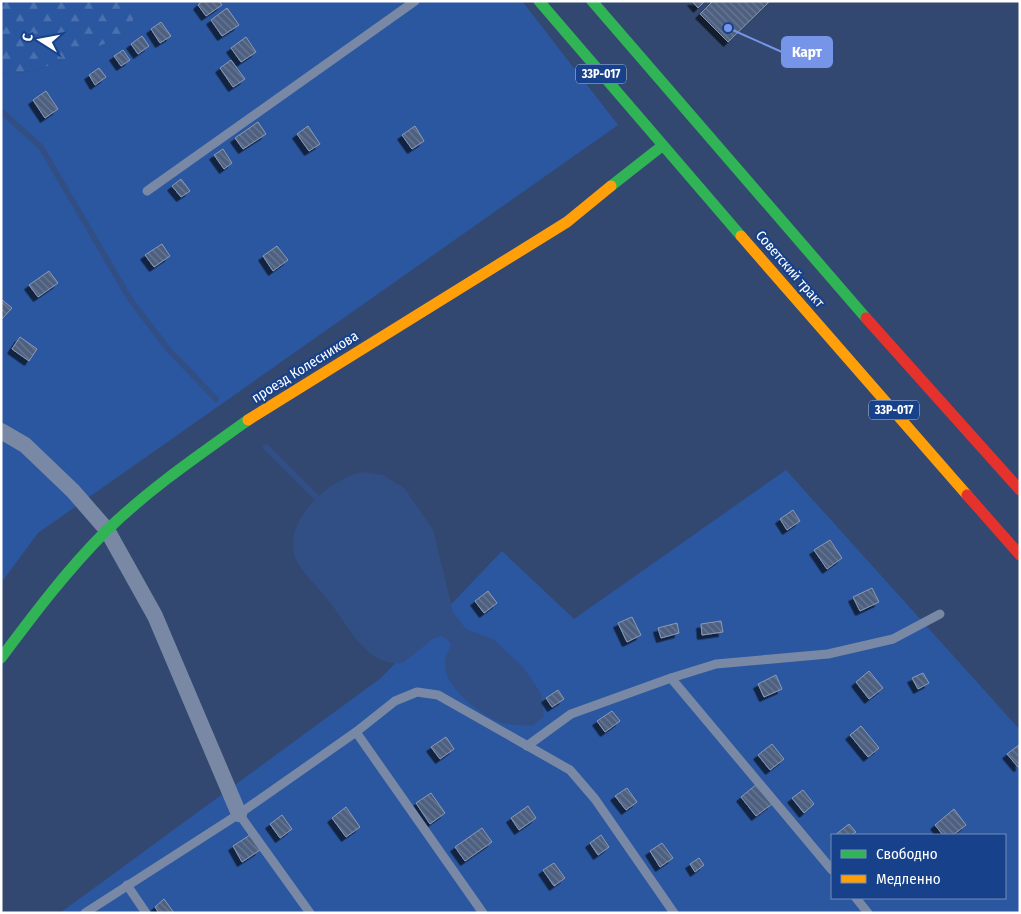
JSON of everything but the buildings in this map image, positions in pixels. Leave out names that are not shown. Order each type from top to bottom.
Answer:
[{"type":"main road","name":"Советский тракт","points":[[539,1],[662,146],[1020,555]]},
{"type":"main road","name":"Советский тракт","points":[[592,1],[691,123],[1020,490]]},
{"type":"main road","name":"проезд Колесникова","points":[[1,658],[41,605],[107,530],[177,470],[251,418],[567,222],[675,136]]},
{"type":"street","points":[[1,431],[26,445],[73,492],[107,530],[155,616],[239,814]]},
{"type":"lane","points":[[147,191],[415,1]]},
{"type":"lane","points":[[527,746],[570,714],[671,678],[716,664],[828,654],[893,639],[940,614]]},
{"type":"lane","points":[[671,678],[831,869]]},
{"type":"lane","points":[[85,913],[239,814],[408,694],[426,692],[438,695],[570,770],[589,792],[674,913]]},
{"type":"lane","points":[[356,732],[483,913]]},
{"type":"lane","points":[[239,814],[310,913]]},
{"type":"lane","points":[[127,885],[146,913]]},
{"type":"lane","points":[[857,899],[868,913]]},
{"type":"green space","points":[[1,1],[139,1],[139,11],[123,37],[35,71],[1,74]]},
{"type":"green space","points":[[139,1],[522,1],[618,125],[38,533],[1,583],[1,74],[35,71],[122,37],[139,11]]},
{"type":"green space","points":[[786,470],[1020,730],[1020,913],[60,913],[381,678],[502,551],[574,619]]},
{"type":"shaded area","points":[[362,472],[383,475],[405,489],[433,530],[453,612],[466,629],[493,639],[523,667],[541,693],[544,716],[533,726],[502,723],[484,714],[464,698],[449,679],[445,670],[445,660],[451,645],[449,641],[441,636],[433,639],[403,663],[389,662],[378,658],[359,642],[300,566],[293,547],[295,532],[301,518],[322,493],[349,476]]},
{"type":"waterway","points":[[1,111],[41,147],[130,299],[168,349],[216,399]]},
{"type":"waterway","points":[[266,447],[316,497]]},
{"type":"traffic: fast","points":[[539,1],[741,236]]},
{"type":"traffic: fast","points":[[592,1],[866,318]]},
{"type":"traffic: fast","points":[[611,186],[662,146]]},
{"type":"traffic: fast","points":[[1,658],[64,577],[106,531],[157,487],[248,420]]},
{"type":"traffic: slow","points":[[248,420],[567,222],[611,186]]},
{"type":"traffic: slow","points":[[741,236],[967,495]]},
{"type":"traffic: jam","points":[[866,318],[1020,490]]},
{"type":"traffic: jam","points":[[967,495],[1020,555]]},
{"type":"place","name":"Карт","points":[[728,28]]}]
